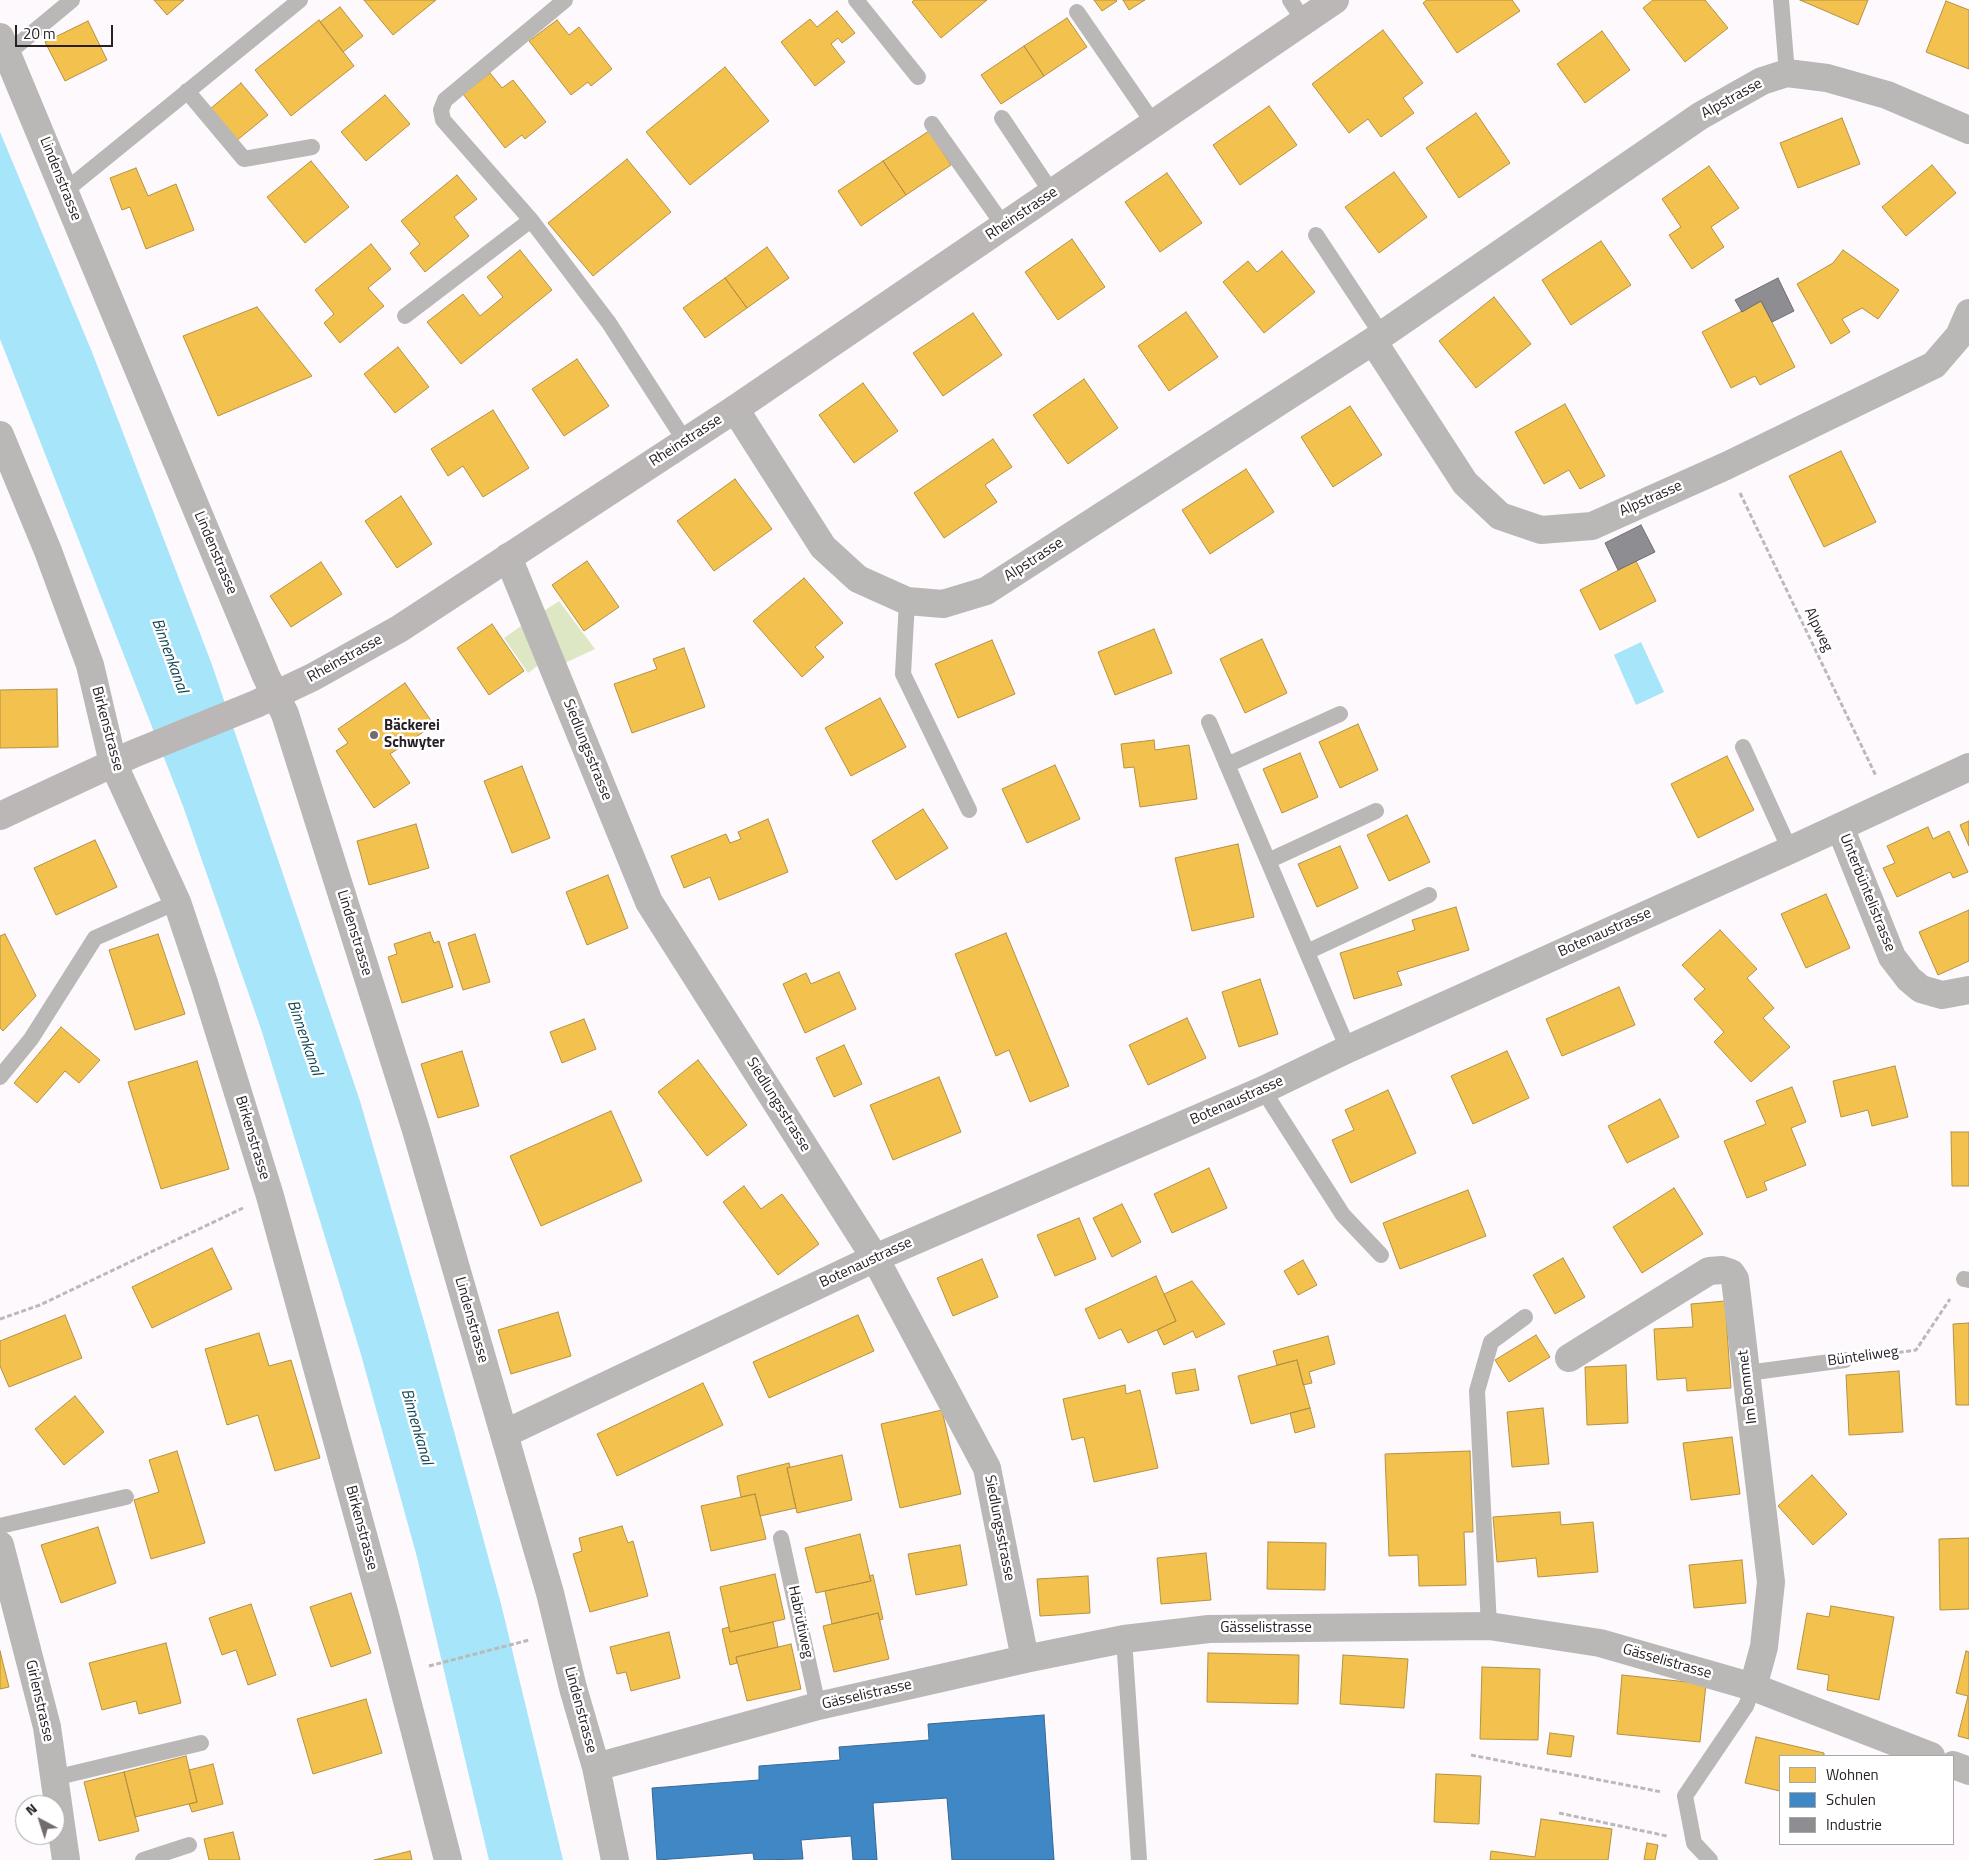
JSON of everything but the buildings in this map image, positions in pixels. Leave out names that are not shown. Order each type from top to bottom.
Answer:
[{"type":"street","name":"Rheinstrasse","points":[[0,816],[123,759],[319,674],[399,629],[735,409],[1154,124],[1297,10],[1335,0]]},
{"type":"street","name":"Lindenstrasse","points":[[4,45],[65,191],[265,699],[285,714],[416,1130],[550,1593],[573,1688],[596,1768],[615,1860]]},
{"type":"street","name":"Alpstrasse","points":[[735,409],[823,547],[858,580],[907,601],[943,604],[986,591],[1378,338],[1700,116],[1762,81],[1787,73],[1827,78],[1887,95],[1969,130]]},
{"type":"street","name":"Alpstrasse","points":[[1378,338],[1465,483],[1500,516],[1541,530],[1592,526],[1726,466],[1934,365],[1959,336],[1969,313]]},
{"type":"street","name":"Birkenstrasse","points":[[0,435],[48,551],[177,902],[270,1196],[386,1615],[448,1860]]},
{"type":"street","name":"Siedlungsstrasse","points":[[508,557],[650,902],[875,1258],[987,1468],[1025,1658]]},
{"type":"street","name":"Botenaustrasse","points":[[504,1434],[875,1258],[1264,1090],[1348,1049],[1790,850],[1969,767]]},
{"type":"street","name":"Unterbüntelistrasse","points":[[1840,827],[1892,957],[1909,979],[1921,989],[1942,995],[1969,990]]},
{"type":"street","name":"Im Bommet","points":[[1569,1358],[1709,1271],[1722,1270],[1731,1273],[1735,1279],[1770,1582],[1764,1648],[1753,1687]]},
{"type":"street","name":"Girlenstrasse","points":[[0,1545],[8,1612],[47,1728],[66,1860]]},
{"type":"street","name":"Gässelistrasse","points":[[596,1768],[818,1706],[1025,1658],[1124,1639],[1209,1629],[1489,1626],[1600,1643],[1753,1687],[1928,1755]]},
{"type":"street","points":[[1954,1765],[1969,1771]]},
{"type":"lane","points":[[4,45],[72,0]]},
{"type":"lane","points":[[65,191],[300,0]]},
{"type":"lane","points":[[565,0],[445,100],[441,110],[443,120],[530,220],[609,323],[685,441]]},
{"type":"lane","points":[[856,0],[918,77]]},
{"type":"lane","points":[[1781,0],[1787,73]]},
{"type":"lane","points":[[1077,12],[1154,124]]},
{"type":"lane","points":[[187,91],[244,158],[312,147]]},
{"type":"lane","points":[[1002,118],[1052,193]]},
{"type":"lane","points":[[932,124],[1004,226]]},
{"type":"lane","points":[[405,316],[530,220]]},
{"type":"lane","points":[[1316,235],[1378,338]]},
{"type":"lane","points":[[907,601],[903,674],[970,810]]},
{"type":"lane","points":[[1227,765],[1340,714]]},
{"type":"lane","points":[[1209,722],[1348,1049]]},
{"type":"lane","points":[[1743,747],[1790,850]]},
{"type":"lane","points":[[1268,861],[1376,811]]},
{"type":"lane","points":[[1306,952],[1429,895]]},
{"type":"lane","points":[[0,1077],[31,1039],[95,938],[177,902]]},
{"type":"lane","points":[[1264,1090],[1343,1215],[1381,1255]]},
{"type":"lane","points":[[1489,1626],[1477,1391],[1492,1342],[1525,1317]]},
{"type":"lane","name":"Bünteliweg","points":[[1747,1373],[1845,1360]]},
{"type":"lane","points":[[0,1526],[126,1497]]},
{"type":"lane","name":"Habrütiweg","points":[[781,1538],[818,1706]]},
{"type":"lane","points":[[1124,1639],[1139,1860]]},
{"type":"lane","points":[[1710,1860],[1694,1843],[1685,1796],[1746,1706],[1753,1687]]},
{"type":"lane","points":[[54,1778],[201,1743]]},
{"type":"lane","points":[[143,1860],[189,1845]]},
{"type":"path","name":"Alpweg","points":[[1726,466],[1890,804]]},
{"type":"path","points":[[0,1319],[40,1305],[246,1207]]},
{"type":"path","name":"Bünteliweg","points":[[1845,1360],[1916,1350],[1967,1279]]},
{"type":"path","points":[[426,1667],[531,1640]]},
{"type":"path","points":[[1471,1755],[1685,1796]]},
{"type":"path","points":[[1559,1813],[1615,1823],[1694,1843]]},
{"type":"green space","points":[[559,601],[595,649],[565,663],[544,611]]},
{"type":"green space","points":[[524,624],[540,664],[528,673],[504,638]]},
{"type":"water","name":"Binnenkanal","points":[[0,132],[92,352],[211,662],[360,1101],[427,1332],[501,1604],[563,1860],[489,1860],[417,1557],[360,1351],[261,1029],[183,806],[0,339]]},
{"type":"water","points":[[1641,642],[1664,692],[1636,705],[1614,655]]},
{"type":"place","name":"Bäckerei Schwyter","points":[[374,735]]}]
